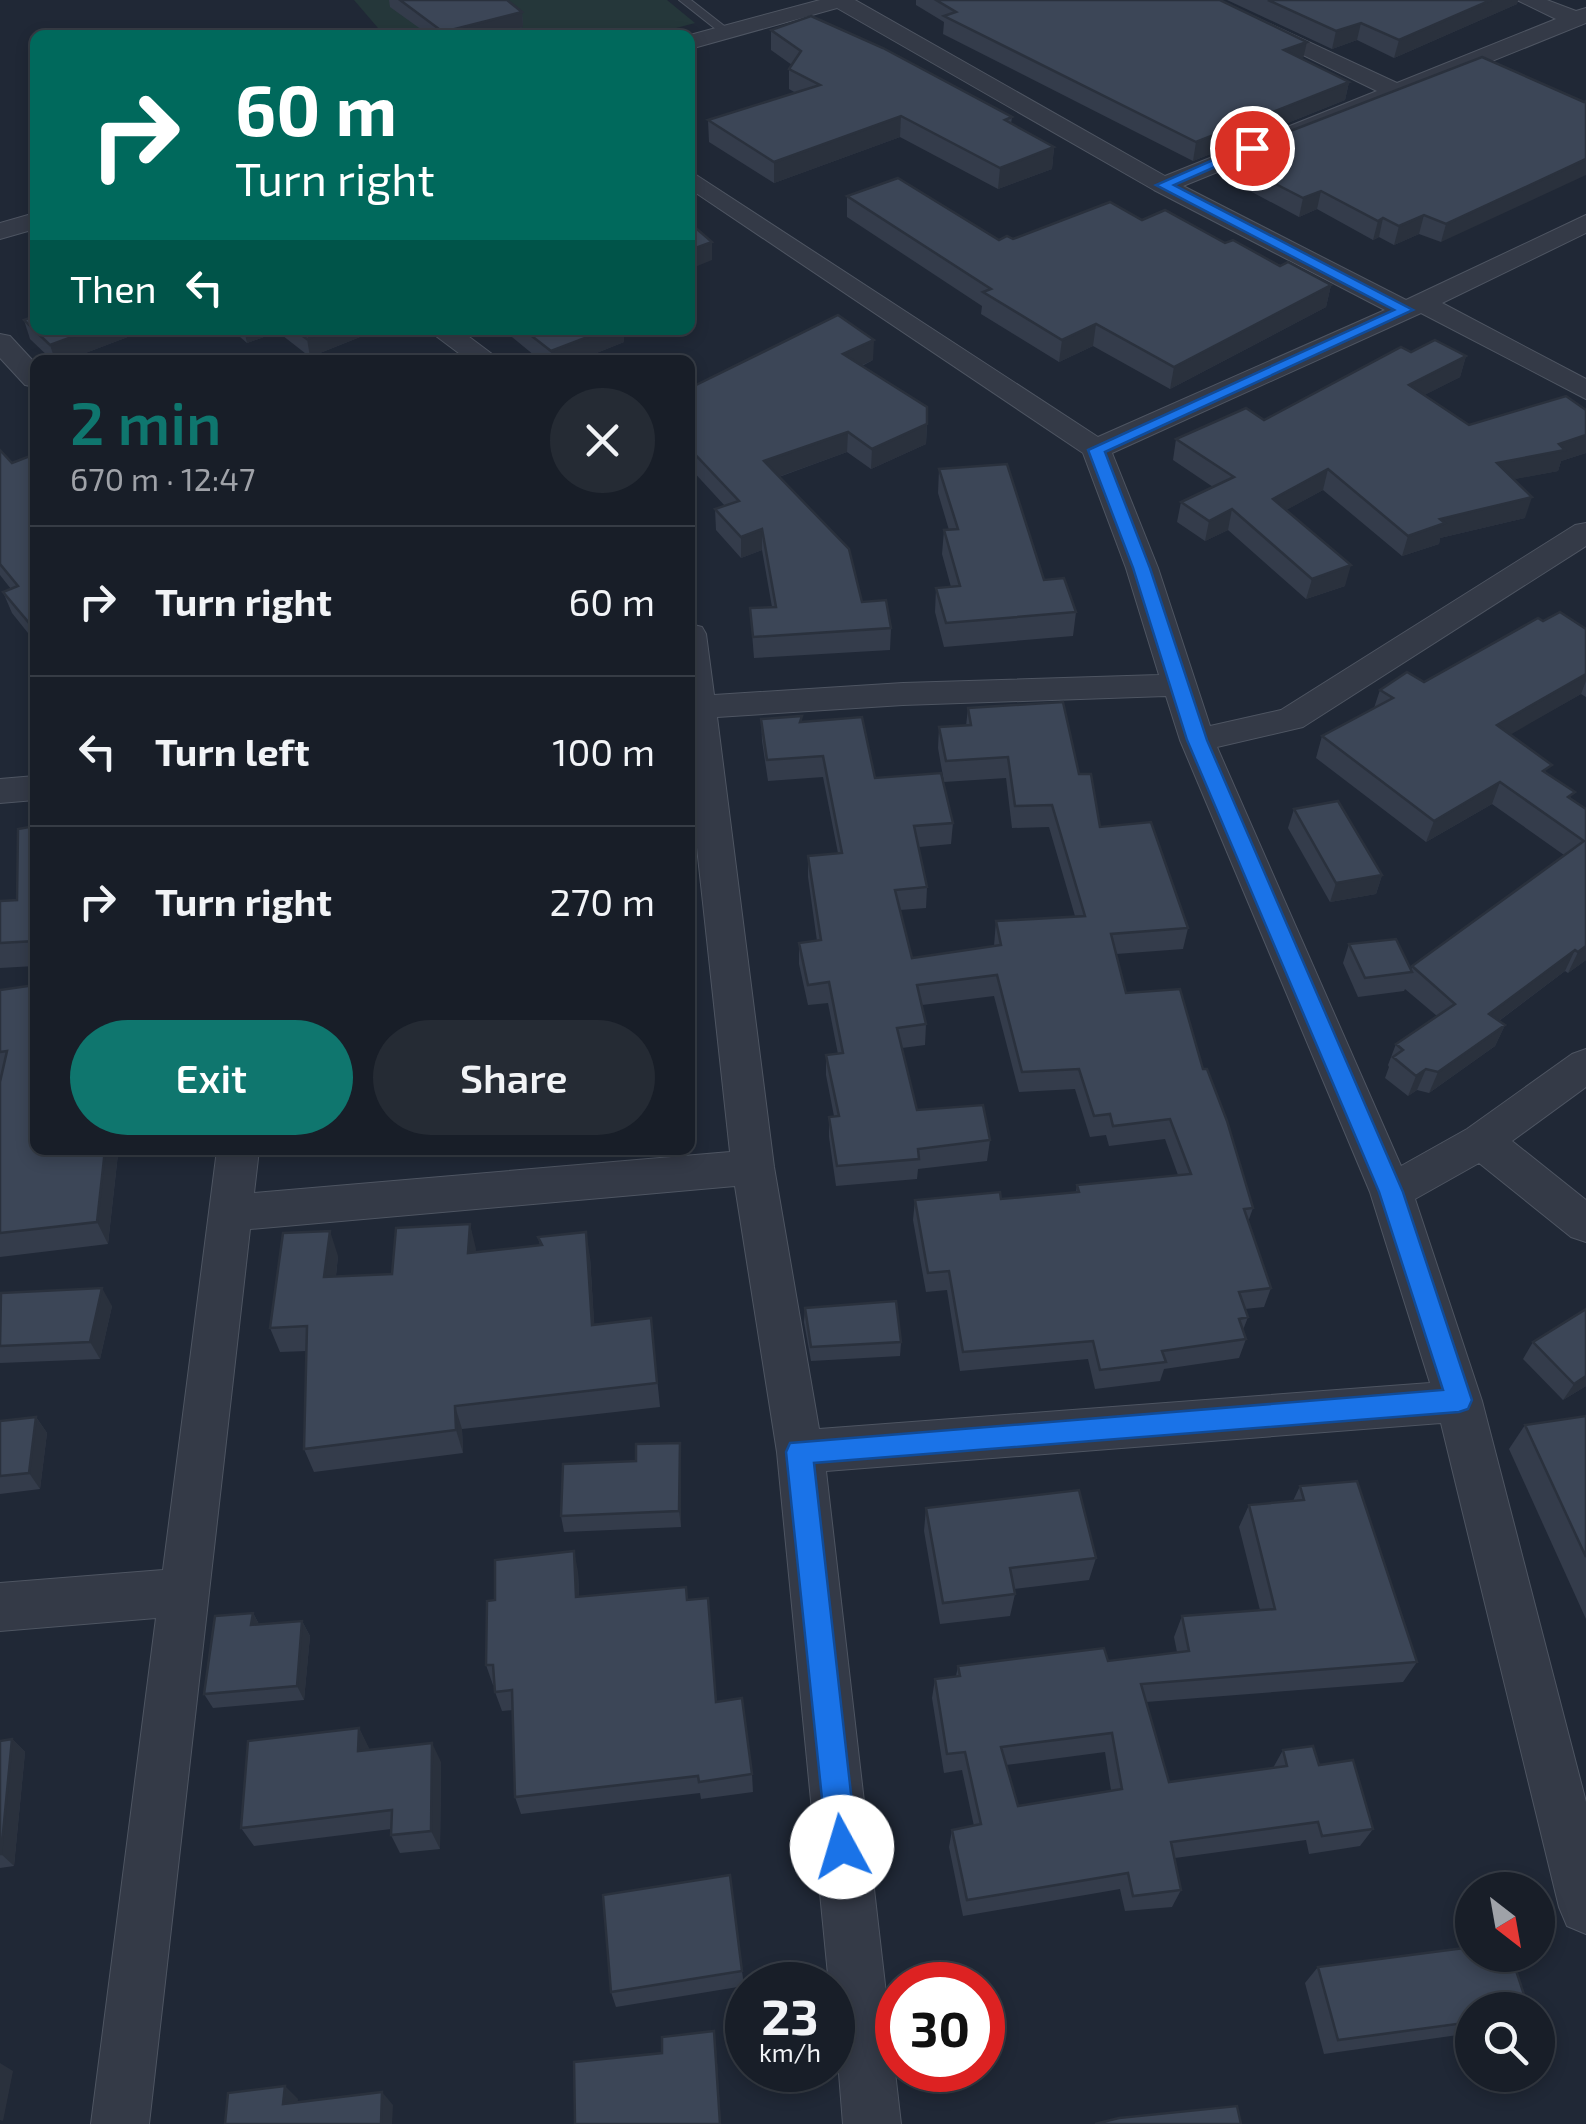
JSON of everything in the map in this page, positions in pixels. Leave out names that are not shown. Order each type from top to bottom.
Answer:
[{"type":"street","points":[[695,41],[842,0],[1163,185],[1413,307],[1540,363],[1586,391]]},
{"type":"street","points":[[1201,0],[1394,90]]},
{"type":"street","points":[[1528,0],[1580,17]]},
{"type":"street","points":[[1163,185],[1580,17]]},
{"type":"street","points":[[695,181],[1096,450],[1142,568],[1197,740],[1391,1192],[1459,1400],[1586,1907]]},
{"type":"street","points":[[0,230],[30,222]]},
{"type":"street","points":[[1096,450],[1586,224]]},
{"type":"street","points":[[449,335],[479,355]]},
{"type":"street","points":[[0,342],[30,374]]},
{"type":"street","points":[[1197,740],[1291,720],[1586,532]]},
{"type":"street","points":[[695,675],[753,1168],[800,1452],[872,2124]]},
{"type":"street","points":[[699,707],[903,694],[1177,685]]},
{"type":"street","points":[[0,792],[30,789]]},
{"type":"street","points":[[1391,1192],[1482,1141],[1586,1065]]},
{"type":"street","points":[[1482,1141],[1586,1224]]},
{"type":"street","points":[[120,2124],[237,1155]]},
{"type":"street","points":[[231,1213],[753,1168]]},
{"type":"street","points":[[800,1452],[1459,1400]]},
{"type":"street","points":[[0,1607],[186,1592]]},
{"type":"lane","points":[[684,0],[726,32]]},
{"type":"shaded area","points":[[354,0],[667,0],[695,23],[669,30],[380,30]]},
{"type":"building","points":[[400,0],[507,0],[522,12],[451,30],[440,30]]},
{"type":"building","points":[[936,0],[1220,0],[1307,42],[1284,50],[1349,82],[1196,142],[944,16],[956,12]]},
{"type":"building","points":[[1268,0],[1491,0],[1399,40],[1361,23],[1336,31]]},
{"type":"building","points":[[811,16],[883,48],[1012,117],[1005,120],[1054,147],[1000,168],[901,116],[774,162],[708,120],[820,85],[789,69],[801,51],[771,30]]},
{"type":"building","points":[[1482,57],[1586,101],[1586,159],[1446,224],[1424,215],[1399,226],[1383,218],[1378,221],[1321,191],[1303,198],[1223,157]]},
{"type":"building","points":[[898,178],[999,240],[1007,236],[1013,239],[1110,202],[1142,220],[1165,210],[1225,243],[1233,240],[1280,266],[1288,262],[1331,285],[1174,367],[1096,324],[1062,340],[983,292],[991,289],[847,196]]},
{"type":"building","points":[[695,227],[712,242],[695,248]]},
{"type":"building","points":[[838,315],[874,340],[843,354],[927,407],[927,424],[872,449],[848,432],[764,461],[849,549],[862,602],[886,600],[891,628],[753,637],[750,608],[776,607],[762,529],[741,537],[715,509],[739,501],[695,454],[695,386]]},
{"type":"building","points":[[40,335],[77,335],[50,345]]},
{"type":"building","points":[[530,335],[593,335],[551,351]]},
{"type":"building","points":[[1435,340],[1466,356],[1409,385],[1469,425],[1566,396],[1586,410],[1586,435],[1559,444],[1565,450],[1497,463],[1532,497],[1440,519],[1445,523],[1408,536],[1328,469],[1273,499],[1351,565],[1312,579],[1232,509],[1209,521],[1181,502],[1234,477],[1176,439],[1246,408],[1264,420],[1401,347],[1411,352]]},
{"type":"building","points":[[0,450],[12,463],[30,456],[30,624],[3,592],[18,586],[0,564]]},
{"type":"building","points":[[1007,464],[1044,580],[1064,578],[1076,612],[946,623],[936,588],[960,586],[944,530],[958,529],[939,469]]},
{"type":"building","points":[[1560,612],[1586,629],[1586,674],[1497,725],[1552,765],[1543,771],[1575,792],[1568,797],[1586,809],[1586,946],[1575,950],[1489,1014],[1505,1025],[1438,1072],[1426,1069],[1416,1076],[1393,1057],[1403,1050],[1396,1044],[1455,1004],[1412,966],[1584,841],[1500,782],[1434,821],[1322,736],[1393,698],[1380,690],[1407,672],[1424,682],[1538,618],[1543,621]]},
{"type":"building","points":[[1063,702],[1079,774],[1091,774],[1100,827],[1151,822],[1188,928],[1111,934],[1126,993],[1180,989],[1203,1069],[1207,1069],[1227,1121],[1253,1208],[1244,1209],[1271,1288],[1239,1292],[1248,1317],[1239,1319],[1246,1339],[1162,1351],[1166,1362],[1100,1370],[1093,1341],[963,1352],[949,1271],[928,1273],[915,1200],[1000,1192],[1001,1199],[1079,1192],[1077,1185],[1191,1174],[1170,1119],[1113,1126],[1110,1114],[1094,1116],[1079,1069],[1022,1072],[997,975],[917,985],[926,1024],[897,1028],[917,1110],[983,1105],[990,1140],[918,1149],[919,1159],[837,1166],[829,1117],[839,1116],[826,1055],[843,1053],[829,982],[808,985],[799,943],[821,940],[808,856],[842,853],[823,756],[767,760],[761,719],[802,716],[800,722],[862,717],[875,778],[941,773],[953,823],[914,826],[927,887],[895,890],[912,958],[1001,945],[996,921],[1085,916],[1052,805],[1015,806],[1008,757],[946,761],[939,727],[971,725],[968,708]]},
{"type":"building","points":[[1338,801],[1382,875],[1336,883],[1294,809]]},
{"type":"building","points":[[30,827],[30,941],[0,943],[0,901],[17,900],[18,829]]},
{"type":"building","points":[[1396,939],[1412,972],[1365,978],[1349,944]]},
{"type":"building","points":[[30,986],[30,1155],[104,1155],[97,1222],[0,1233],[0,1082],[7,1051],[0,1052],[0,990]]},
{"type":"building","points":[[470,1224],[468,1253],[542,1245],[538,1237],[586,1232],[592,1325],[651,1318],[657,1383],[455,1406],[456,1430],[304,1449],[307,1326],[270,1328],[283,1233],[330,1231],[324,1277],[392,1274],[396,1228]]},
{"type":"building","points":[[102,1288],[90,1342],[0,1346],[1,1293]]},
{"type":"building","points":[[896,1301],[901,1342],[811,1347],[805,1308]]},
{"type":"building","points":[[1586,1309],[1586,1376],[1574,1384],[1533,1342]]},
{"type":"building","points":[[1586,1416],[1586,1557],[1525,1425]]},
{"type":"building","points":[[36,1417],[29,1473],[0,1476],[0,1421]]},
{"type":"building","points":[[680,1443],[679,1511],[561,1516],[563,1464],[636,1461],[636,1444]]},
{"type":"building","points":[[1357,1481],[1417,1662],[1141,1684],[1169,1782],[1287,1766],[1283,1750],[1313,1746],[1319,1765],[1353,1760],[1373,1829],[1322,1836],[1318,1822],[1171,1842],[1181,1890],[1133,1896],[1128,1873],[967,1900],[952,1830],[981,1824],[965,1752],[947,1754],[935,1679],[960,1676],[958,1666],[1104,1648],[1108,1661],[1189,1651],[1182,1616],[1275,1609],[1249,1505],[1304,1500],[1300,1486]],"holes":[[[1112,1733],[1122,1789],[1018,1806],[1001,1747]]]},
{"type":"building","points":[[1079,1490],[1096,1558],[1010,1568],[1015,1594],[943,1603],[926,1508]]},
{"type":"building","points":[[574,1551],[576,1597],[686,1587],[687,1600],[708,1598],[716,1702],[742,1698],[752,1774],[699,1782],[698,1776],[515,1797],[512,1690],[495,1692],[493,1665],[486,1665],[487,1601],[495,1600],[495,1560]]},
{"type":"building","points":[[253,1613],[251,1625],[302,1621],[297,1686],[204,1694],[215,1616]]},
{"type":"building","points":[[359,1728],[358,1751],[432,1743],[431,1831],[391,1835],[392,1810],[241,1828],[248,1741]]},
{"type":"building","points":[[12,1739],[1,1854],[0,1854],[0,1741]]},
{"type":"building","points":[[730,1875],[741,1962],[725,1962],[725,1974],[611,1992],[603,1895]]},
{"type":"building","points":[[1455,1949],[1455,1972],[1517,1972],[1523,1992],[1455,1992],[1455,2024],[1338,2040],[1318,1967]]},
{"type":"building","points":[[714,2031],[720,2124],[575,2124],[574,2062],[662,2053],[662,2037]]},
{"type":"building","points":[[285,2086],[283,2104],[382,2092],[381,2124],[225,2124],[228,2093]]},
{"type":"building","points":[[1237,2106],[1241,2124],[1095,2124],[1119,2118]]},
{"type":"route","points":[[842,1847],[800,1452],[1459,1400],[1391,1192],[1197,740],[1142,568],[1096,450],[1406,310],[1163,185],[1252,148]]}]
